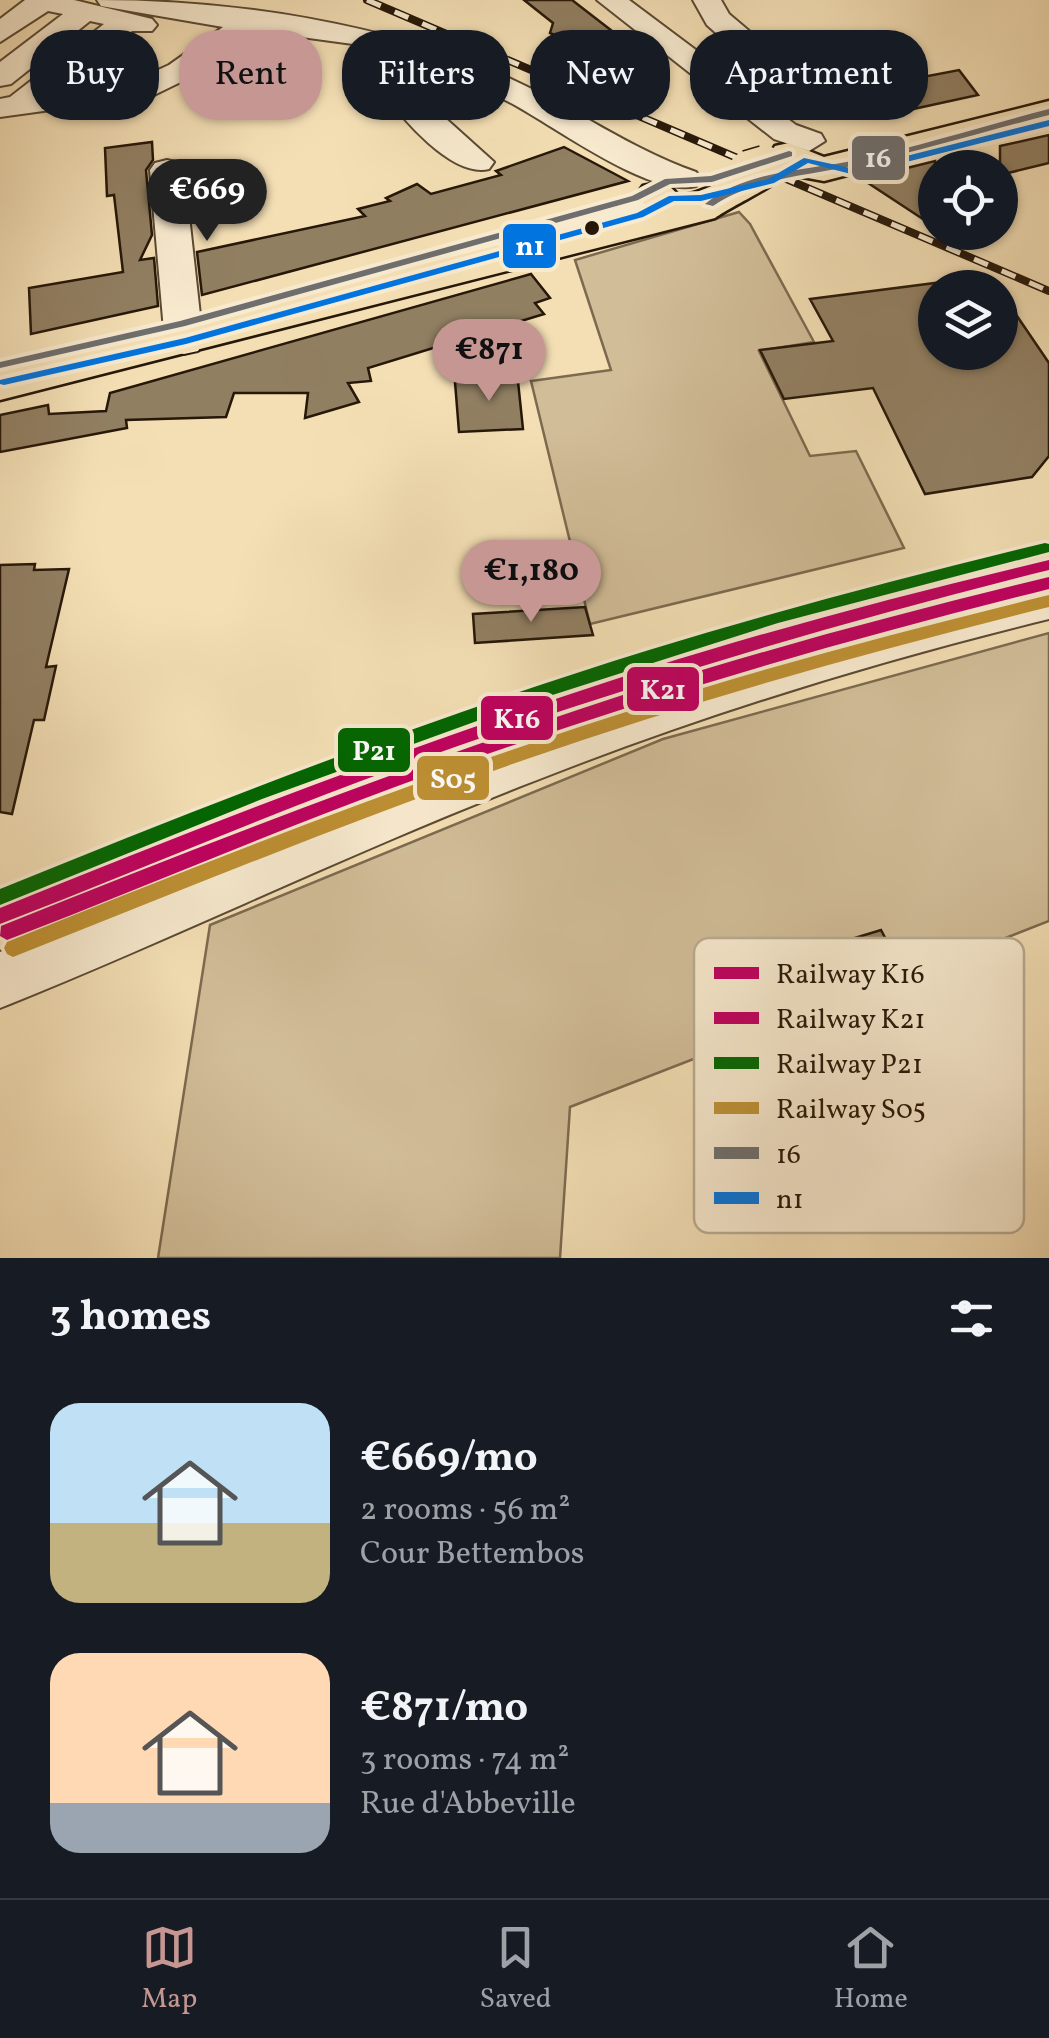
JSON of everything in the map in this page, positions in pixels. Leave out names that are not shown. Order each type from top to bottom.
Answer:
[{"type":"main road","points":[[0,385],[182,333],[433,272],[676,189],[1049,97]]},
{"type":"main road","points":[[795,157],[1049,108]]},
{"type":"main road","points":[[0,365],[182,333]]},
{"type":"street","points":[[611,0],[795,157]]},
{"type":"street","points":[[707,0],[717,19],[730,30]]},
{"type":"street","points":[[0,34],[41,1],[342,35]]},
{"type":"street","points":[[108,11],[179,34]]},
{"type":"street","points":[[0,76],[108,11]]},
{"type":"street","points":[[9,107],[108,11]]},
{"type":"street","points":[[238,30],[246,24]]},
{"type":"street","points":[[159,40],[169,32]]},
{"type":"street","points":[[510,91],[676,189]]},
{"type":"street","points":[[428,120],[442,138],[478,162]]},
{"type":"street","points":[[0,376],[182,333],[167,170]]},
{"type":"street","points":[[0,980],[451,791],[624,726],[943,626],[1049,601]]},
{"type":"shaded area","points":[[739,212],[750,224],[814,342],[759,351],[810,456],[856,451],[904,548],[590,624],[531,381],[611,370],[575,260]]},
{"type":"shaded area","points":[[1049,633],[1049,921],[1005,938],[694,938],[694,1059],[570,1107],[560,1258],[158,1258],[210,925],[663,739]]},
{"type":"building","points":[[524,0],[572,0],[611,30],[551,30],[553,23]]},
{"type":"building","points":[[959,70],[978,95],[928,106],[928,76]]},
{"type":"building","points":[[1049,135],[1049,163],[1018,171],[1018,150],[1000,150],[1000,146]]},
{"type":"building","points":[[152,142],[153,160],[146,170],[152,235],[140,260],[154,258],[158,306],[31,334],[29,288],[123,272],[114,195],[107,196],[105,148]]},
{"type":"building","points":[[564,147],[628,181],[202,295],[197,252],[365,216],[358,209],[390,201],[386,198],[417,184],[431,194],[501,175],[496,171]]},
{"type":"building","points":[[918,165],[918,216],[862,179]]},
{"type":"building","points":[[531,274],[550,298],[535,303],[544,314],[368,368],[371,381],[348,383],[359,402],[305,418],[308,393],[234,393],[226,417],[126,420],[127,428],[0,452],[0,415],[48,405],[49,414],[106,411],[110,393]]},
{"type":"building","points":[[918,285],[918,370],[1018,370],[1018,317],[1049,363],[1049,456],[1032,477],[925,494],[873,388],[784,399],[760,350],[833,341],[810,299]]},
{"type":"building","points":[[517,372],[523,429],[459,432],[455,382]]},
{"type":"building","points":[[35,564],[34,570],[69,569],[46,667],[56,666],[44,720],[34,720],[12,814],[0,812],[0,565]]},
{"type":"building","points":[[585,607],[593,635],[475,643],[473,614]]},
{"type":"building","points":[[881,930],[885,938],[855,938]]},
{"type":"railway","points":[[367,0],[1049,291]]},
{"type":"rail line","name":"P21","points":[[0,897],[257,794],[515,700],[778,618],[1045,548]]},
{"type":"rail line","name":"K16","points":[[0,916],[258,813],[517,718],[781,635],[1049,565]]},
{"type":"rail line","name":"K21","points":[[7,932],[391,781],[520,736],[782,653],[1049,583]]},
{"type":"rail line","name":"S05","points":[[13,948],[268,846],[524,753],[784,670],[1049,601]]},
{"type":"transit line","name":"16","points":[[710,204],[754,182],[860,162],[1049,112]]},
{"type":"transit line","name":"n1","points":[[4,382],[186,341],[640,215],[672,198],[701,198],[771,181],[807,160],[855,172],[1049,123]]},
{"type":"transit line","name":"16","points":[[0,365],[181,324],[635,198],[668,181],[712,179],[789,154]]}]
